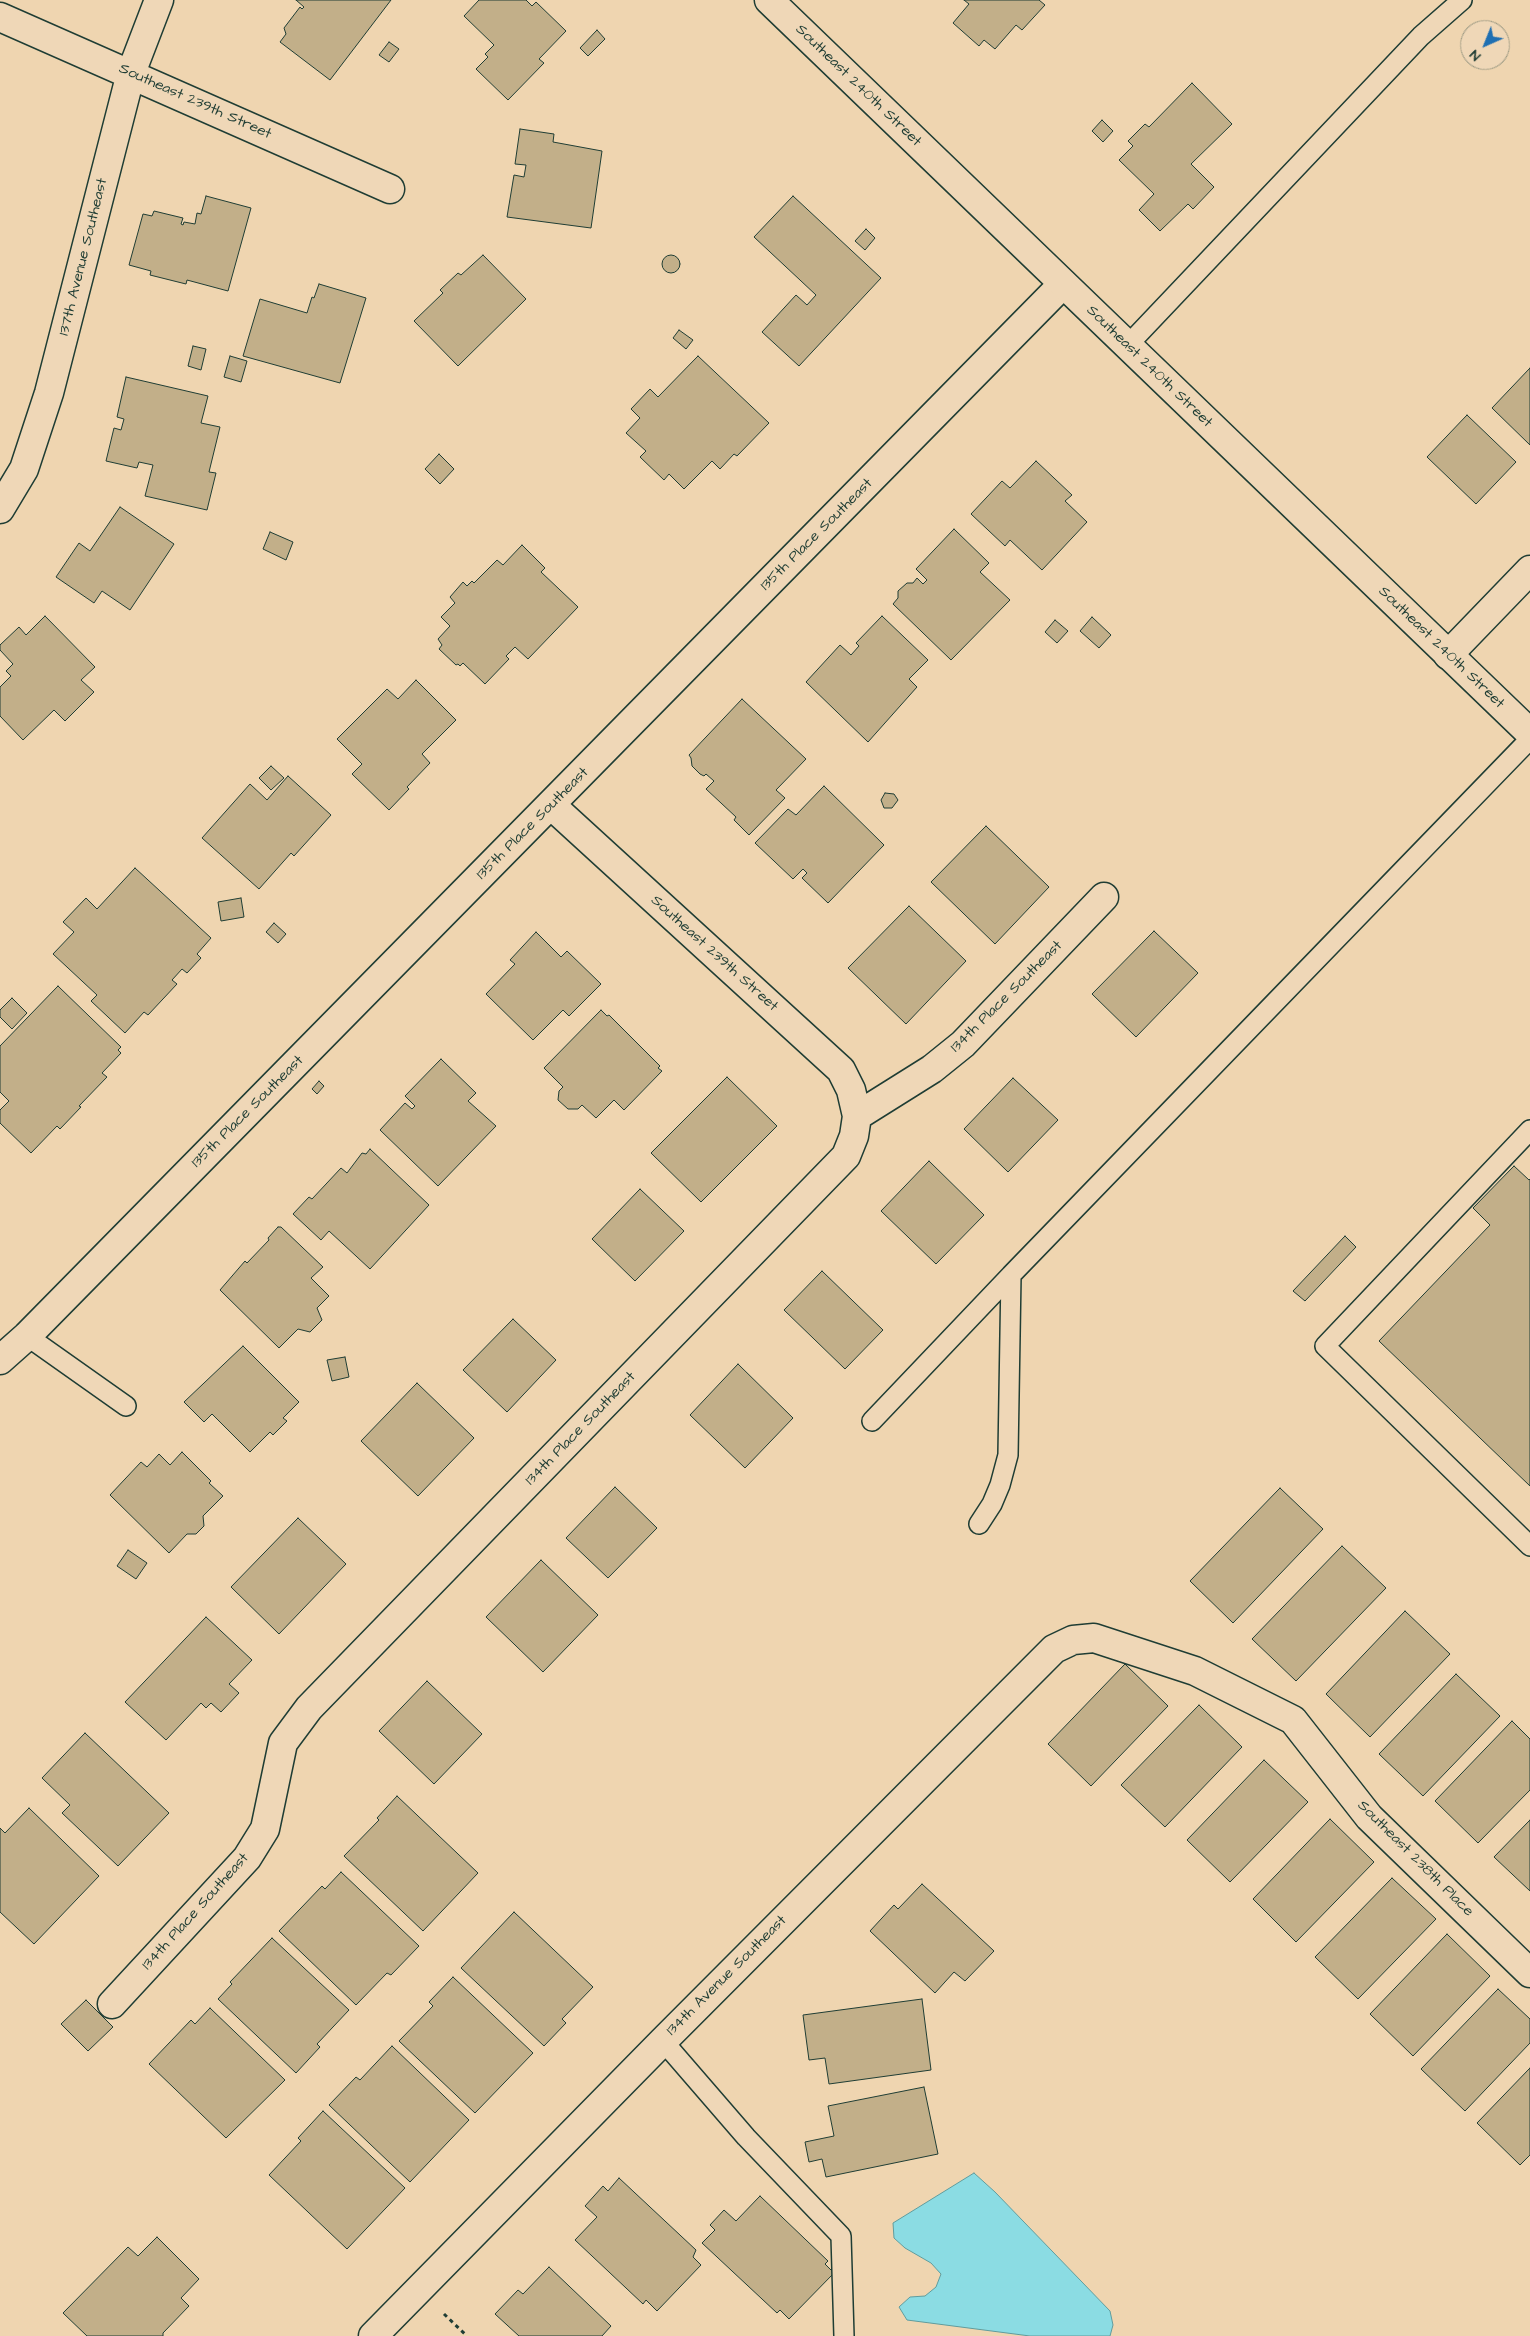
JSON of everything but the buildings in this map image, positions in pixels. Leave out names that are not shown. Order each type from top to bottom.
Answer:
[{"type":"street","name":"137th Avenue Southeast","points":[[0,510],[24,470],[49,393],[130,73],[159,0]]},
{"type":"street","name":"Southeast 240th Street","points":[[770,0],[1530,733]]},
{"type":"street","name":"Southeast 239th Street","points":[[0,17],[390,189]]},
{"type":"street","name":"135th Place Southeast","points":[[0,1360],[27,1336],[1063,284]]},
{"type":"street","points":[[1448,654],[1530,570]]},
{"type":"street","name":"Southeast 239th Street","points":[[551,805],[841,1070],[851,1090],[857,1116]]},
{"type":"street","name":"134th Place Southeast","points":[[112,2004],[247,1858],[265,1829],[283,1743],[292,1729],[316,1701],[846,1156],[854,1136],[857,1116],[932,1069],[963,1044],[1104,897]]},
{"type":"street","name":"Southeast 238th Place","points":[[1094,1638],[1195,1671],[1293,1720],[1369,1817],[1530,1973]]},
{"type":"street","name":"134th Avenue Southeast","points":[[373,2336],[663,2041],[1054,1649],[1073,1640],[1094,1638]]},
{"type":"lane","points":[[1127,346],[1421,36],[1462,0]]},
{"type":"lane","points":[[872,1421],[1010,1275],[1530,739]]},
{"type":"lane","points":[[1530,1130],[1325,1346],[1530,1546]]},
{"type":"lane","points":[[979,1524],[992,1504],[1000,1485],[1008,1455],[1010,1275]]},
{"type":"lane","points":[[27,1336],[126,1406]]},
{"type":"lane","points":[[663,2041],[746,2137],[842,2236],[844,2336]]},
{"type":"water","points":[[974,2173],[995,2192],[1110,2311],[1113,2325],[1110,2336],[1030,2336],[907,2320],[899,2307],[910,2297],[925,2296],[936,2287],[941,2274],[931,2263],[905,2248],[894,2238],[893,2223]]}]
